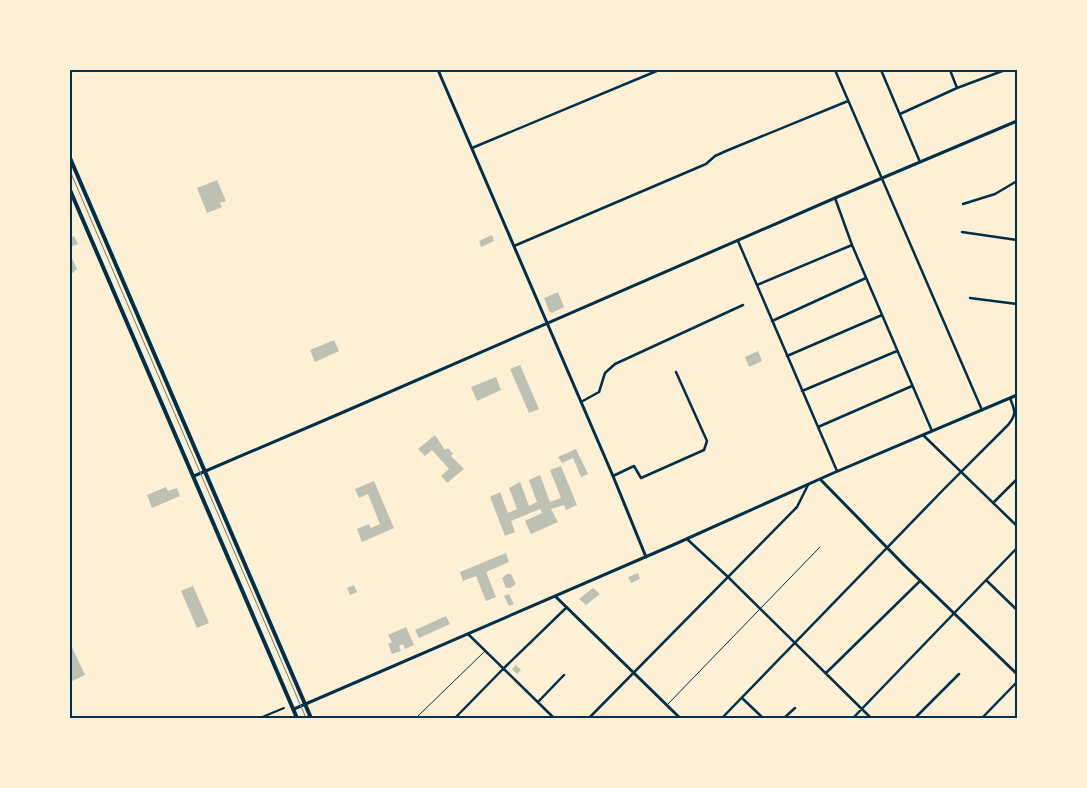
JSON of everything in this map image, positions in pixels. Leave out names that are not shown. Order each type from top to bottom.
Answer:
[{"type":"main road","points":[[70,158],[311,718]]},
{"type":"main road","points":[[70,190],[297,718]]},
{"type":"street","points":[[438,70],[646,557]]},
{"type":"street","points":[[472,148],[658,70]]},
{"type":"street","points":[[835,70],[982,410]]},
{"type":"street","points":[[881,70],[920,162]]},
{"type":"street","points":[[950,70],[957,88]]},
{"type":"street","points":[[900,114],[957,88],[1006,70]]},
{"type":"street","points":[[514,246],[706,164],[715,156],[726,151],[848,101]]},
{"type":"street","points":[[194,476],[881,178],[1017,121]]},
{"type":"street","points":[[963,204],[995,194],[1017,181]]},
{"type":"street","points":[[835,198],[852,245],[932,431]]},
{"type":"street","points":[[962,232],[1017,240]]},
{"type":"street","points":[[738,241],[837,471]]},
{"type":"street","points":[[757,285],[852,245]]},
{"type":"street","points":[[772,321],[866,278]]},
{"type":"street","points":[[970,298],[1017,304]]},
{"type":"street","points":[[581,402],[599,392],[605,373],[615,364],[743,306]]},
{"type":"street","points":[[787,356],[882,315]]},
{"type":"street","points":[[802,390],[897,351]]},
{"type":"street","points":[[613,476],[634,466],[641,478],[704,450],[707,441],[676,372]]},
{"type":"street","points":[[818,427],[912,386]]},
{"type":"street","points":[[294,709],[646,557],[837,471],[1017,395]]},
{"type":"street","points":[[722,718],[1013,419],[1015,410],[1010,398]]},
{"type":"street","points":[[923,435],[1017,526]]},
{"type":"street","points":[[820,479],[920,581],[1017,674]]},
{"type":"street","points":[[993,503],[1017,479]]},
{"type":"street","points":[[589,718],[797,506],[808,484]]},
{"type":"street","points":[[687,539],[871,718]]},
{"type":"street","points":[[853,718],[1017,548]]},
{"type":"street","points":[[985,580],[1017,610]]},
{"type":"street","points":[[826,673],[920,581]]},
{"type":"street","points":[[555,596],[680,718]]},
{"type":"street","points":[[455,718],[566,607]]},
{"type":"street","points":[[468,634],[554,718]]},
{"type":"street","points":[[915,718],[959,674]]},
{"type":"street","points":[[538,702],[564,675]]},
{"type":"street","points":[[982,718],[1017,682]]},
{"type":"street","points":[[742,698],[763,718]]},
{"type":"street","points":[[260,718],[284,708]]},
{"type":"street","points":[[784,718],[795,708]]},
{"type":"lane","points":[[666,705],[820,547]]},
{"type":"lane","points":[[416,718],[486,650]]},
{"type":"building","points":[[217,180],[226,201],[220,203],[222,207],[207,213],[197,188]]},
{"type":"building","points":[[492,235],[494,241],[481,247],[479,241]]},
{"type":"building","points":[[74,236],[78,244],[70,247],[70,238]]},
{"type":"building","points":[[70,254],[77,269],[70,275]]},
{"type":"building","points":[[558,292],[564,307],[552,313],[549,311],[544,298]]},
{"type":"building","points":[[334,340],[339,351],[315,362],[310,350]]},
{"type":"building","points":[[758,351],[762,361],[749,367],[745,357]]},
{"type":"building","points":[[520,365],[539,409],[529,413],[510,369]]},
{"type":"building","points":[[496,377],[501,390],[477,401],[471,387]]},
{"type":"building","points":[[435,435],[445,450],[448,448],[453,454],[451,456],[464,469],[447,483],[441,476],[449,469],[432,450],[425,456],[418,449]]},
{"type":"building","points":[[576,449],[588,474],[581,477],[573,458],[562,463],[558,457]]},
{"type":"building","points":[[561,466],[577,505],[566,510],[564,505],[551,509],[558,522],[531,534],[525,521],[542,513],[540,509],[511,521],[515,532],[505,536],[490,497],[500,492],[508,513],[517,509],[509,488],[520,482],[529,506],[537,502],[529,480],[540,475],[550,502],[561,498],[550,470]]},
{"type":"building","points":[[374,481],[394,528],[362,542],[357,529],[369,524],[371,528],[380,524],[368,494],[359,498],[355,489]]},
{"type":"building","points":[[166,487],[168,491],[177,488],[180,496],[152,508],[147,495]]},
{"type":"building","points":[[506,553],[509,562],[486,572],[496,597],[486,601],[476,576],[463,581],[460,572]]},
{"type":"building","points":[[638,573],[640,579],[631,583],[628,577]]},
{"type":"building","points":[[507,574],[511,574],[516,584],[510,588],[506,588],[502,578]]},
{"type":"building","points":[[354,585],[357,592],[350,595],[347,588]]},
{"type":"building","points":[[193,586],[209,623],[197,628],[181,591]]},
{"type":"building","points":[[593,588],[600,594],[586,605],[579,599]]},
{"type":"building","points":[[509,594],[514,604],[509,606],[504,596]]},
{"type":"building","points":[[446,616],[450,624],[419,638],[415,630]]},
{"type":"building","points":[[406,627],[414,645],[405,649],[403,644],[399,646],[401,651],[392,654],[388,644],[392,642],[388,635]]},
{"type":"building","points":[[70,643],[85,675],[70,682]]},
{"type":"building","points":[[516,665],[521,670],[517,674],[512,669]]},
{"type":"tram line","points":[[70,171],[306,718]]}]
